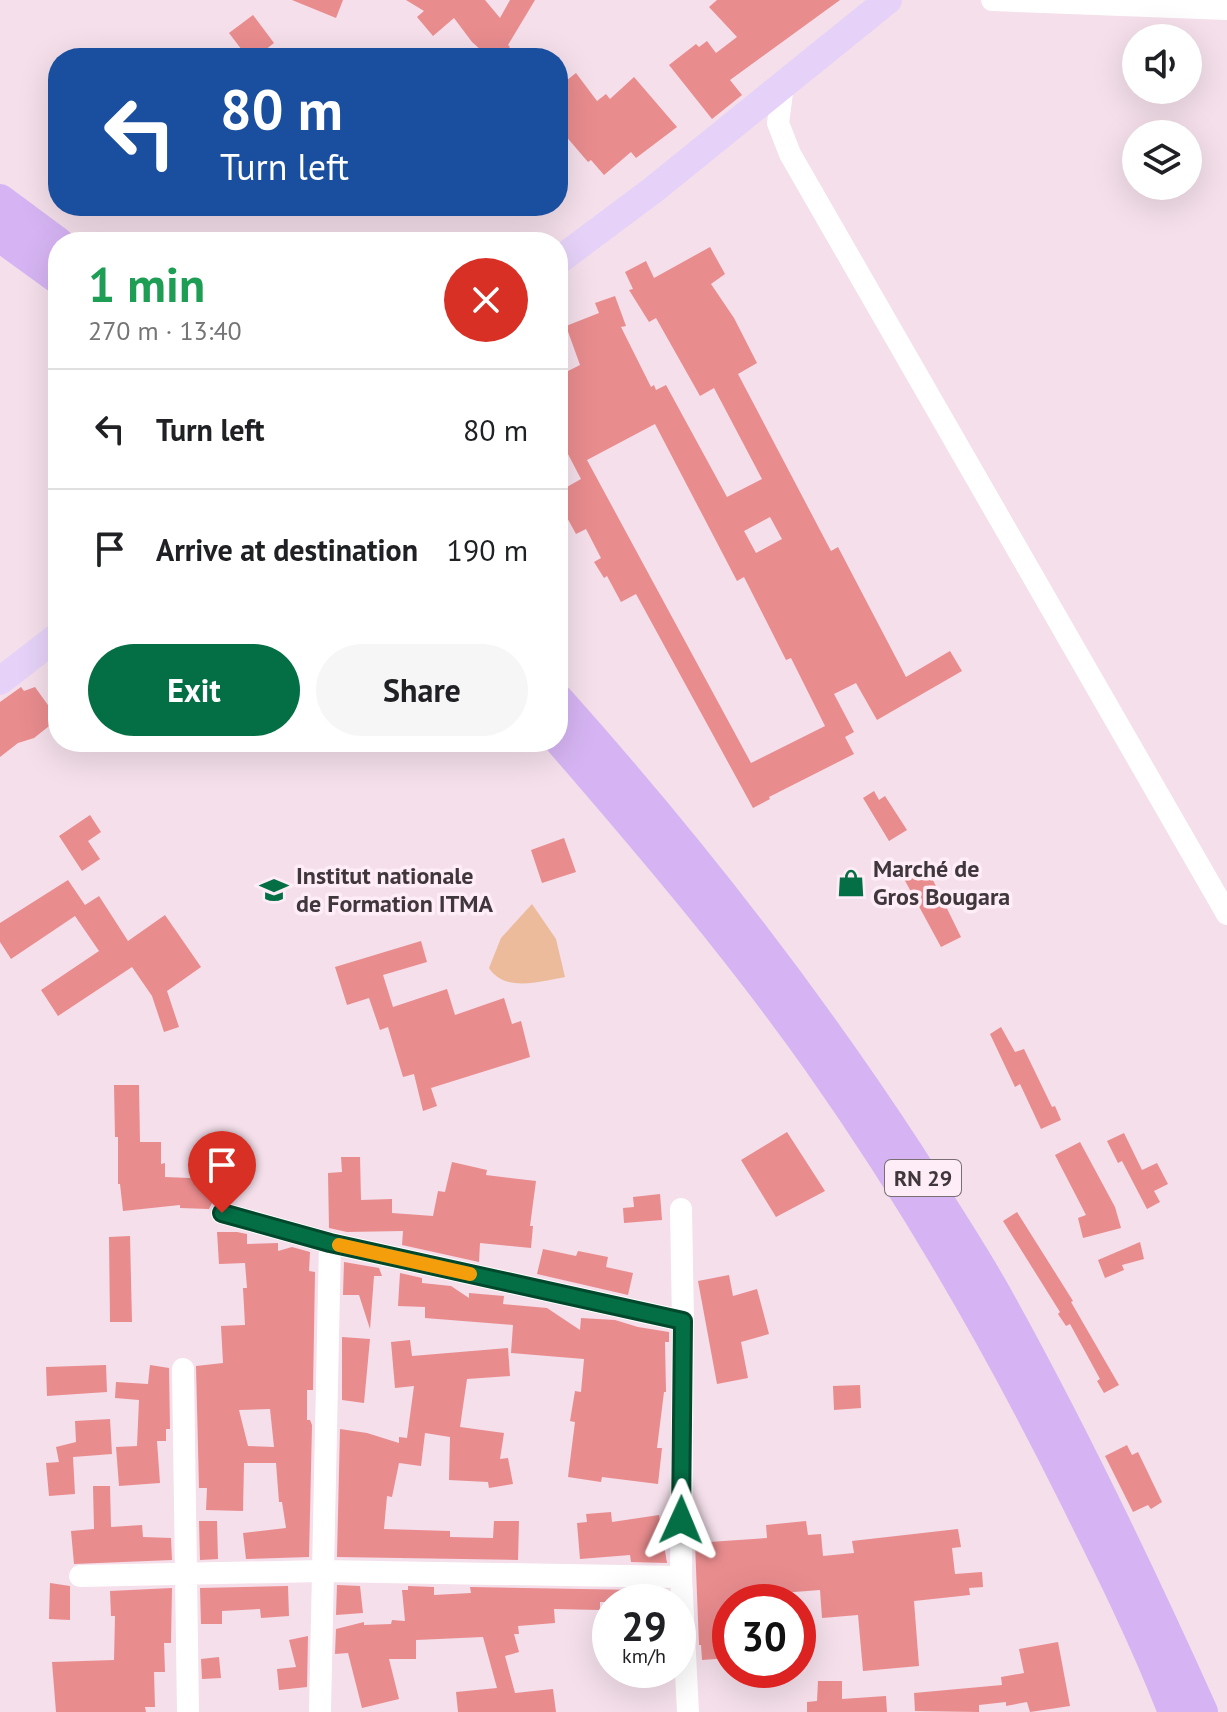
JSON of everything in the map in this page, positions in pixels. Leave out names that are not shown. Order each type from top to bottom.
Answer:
[{"type":"highway","points":[[0,200],[48,236]]},
{"type":"highway","points":[[0,236],[48,271]]},
{"type":"highway","name":"RN 29","points":[[568,711],[641,793],[748,926],[811,1010],[933,1193],[997,1297],[1094,1480],[1202,1712]]},
{"type":"highway","name":"RN 29","points":[[568,750],[740,955],[819,1062],[892,1171],[946,1258],[1043,1431],[1154,1662],[1174,1712]]},
{"type":"highway","points":[[1154,1662],[1159,1712]]},
{"type":"main road","points":[[568,254],[653,190],[888,0]]},
{"type":"main road","points":[[0,681],[48,644]]},
{"type":"street","points":[[992,0],[1227,9]]},
{"type":"street","points":[[783,85],[778,123],[790,154],[1227,914]]},
{"type":"street","points":[[681,1209],[681,1577],[688,1712]]},
{"type":"street","points":[[222,1213],[330,1243],[683,1321]]},
{"type":"street","points":[[320,1712],[330,1243]]},
{"type":"street","points":[[183,1369],[188,1712]]},
{"type":"street","points":[[80,1576],[322,1571],[681,1577]]},
{"type":"shaded area","points":[[532,904],[556,939],[565,977],[535,983],[504,981],[489,968],[501,938]]},
{"type":"building","points":[[292,0],[343,0],[336,18]]},
{"type":"building","points":[[406,0],[485,0],[500,18],[510,0],[535,0],[509,48],[479,48],[454,18],[433,36],[417,17],[424,11]]},
{"type":"building","points":[[717,0],[840,0],[730,80],[742,95],[712,119],[669,65],[696,44],[699,47],[707,41],[716,53],[737,37],[709,7]]},
{"type":"building","points":[[253,15],[274,43],[268,48],[240,48],[229,33]]},
{"type":"building","points":[[576,73],[597,101],[606,94],[610,99],[634,77],[677,127],[636,158],[631,152],[604,175],[568,139],[568,79]]},
{"type":"building","points":[[710,247],[725,274],[711,284],[734,318],[757,363],[738,374],[831,551],[838,547],[906,677],[950,651],[962,671],[877,720],[856,683],[834,694],[854,732],[845,737],[854,754],[753,808],[636,594],[621,602],[607,576],[604,578],[594,562],[601,558],[586,529],[576,534],[568,519],[568,486],[581,479],[568,454],[568,371],[580,365],[568,325],[599,313],[595,303],[615,296],[626,326],[621,327],[651,387],[654,385],[656,390],[666,385],[727,497],[762,479],[714,388],[700,396],[656,318],[649,322],[629,290],[633,289],[625,272],[646,261],[654,278]],"holes":[[[655,424],[737,581],[744,577],[786,660],[791,658],[825,726],[751,763],[587,460]],[[770,517],[782,539],[756,553],[744,531]]]},
{"type":"building","points":[[21,687],[24,691],[35,687],[48,705],[48,727],[0,757],[0,702]]},
{"type":"building","points":[[874,791],[879,800],[885,796],[907,830],[889,841],[863,798]]},
{"type":"building","points":[[90,815],[101,832],[88,841],[100,859],[82,871],[59,836]]},
{"type":"building","points":[[564,838],[576,872],[542,883],[531,850]]},
{"type":"building","points":[[926,866],[961,937],[941,947],[903,877]]},
{"type":"building","points":[[68,880],[85,905],[99,896],[128,941],[165,915],[201,967],[167,991],[179,1027],[164,1032],[152,996],[132,967],[58,1016],[41,990],[99,951],[75,916],[11,959],[0,942],[0,923]]},
{"type":"building","points":[[421,941],[427,962],[383,975],[393,1007],[447,989],[455,1015],[504,998],[512,1024],[521,1021],[530,1057],[431,1088],[437,1106],[423,1111],[414,1074],[403,1077],[388,1027],[380,1030],[369,998],[347,1005],[335,967]]},
{"type":"building","points":[[1001,1027],[1015,1052],[1024,1049],[1061,1120],[1041,1129],[1020,1084],[1015,1087],[990,1034]]},
{"type":"building","points":[[114,1085],[139,1085],[140,1142],[161,1142],[161,1164],[165,1163],[165,1177],[214,1179],[209,1209],[180,1208],[180,1205],[123,1211],[118,1184]]},
{"type":"building","points":[[787,1132],[825,1191],[776,1217],[741,1160]]},
{"type":"building","points":[[1124,1133],[1142,1170],[1157,1163],[1168,1184],[1154,1191],[1160,1202],[1147,1209],[1122,1161],[1118,1163],[1107,1141]]},
{"type":"building","points":[[1080,1142],[1115,1207],[1121,1228],[1083,1238],[1078,1218],[1086,1215],[1055,1155]]},
{"type":"building","points":[[341,1157],[360,1157],[361,1200],[392,1199],[392,1213],[433,1216],[438,1191],[445,1192],[452,1162],[487,1170],[486,1175],[536,1181],[530,1226],[533,1226],[531,1248],[480,1243],[479,1262],[402,1245],[403,1231],[347,1232],[329,1228],[328,1173],[342,1172]]},
{"type":"building","points":[[660,1194],[662,1220],[624,1223],[623,1208],[634,1207],[633,1197]]},
{"type":"building","points":[[1017,1212],[1073,1301],[1119,1385],[1104,1393],[1097,1381],[1100,1379],[1070,1324],[1066,1326],[1058,1314],[1060,1312],[1003,1221]]},
{"type":"building","points":[[217,1232],[247,1234],[247,1244],[278,1243],[278,1251],[292,1247],[310,1252],[309,1271],[315,1272],[313,1390],[307,1390],[307,1420],[312,1425],[309,1557],[246,1559],[243,1533],[286,1528],[282,1502],[279,1502],[276,1463],[244,1463],[243,1511],[206,1510],[207,1488],[199,1488],[196,1366],[223,1363],[221,1326],[245,1325],[245,1263],[219,1264]],"holes":[[[270,1409],[274,1447],[248,1446],[239,1410]]]},
{"type":"building","points":[[130,1236],[132,1322],[110,1322],[109,1237]]},
{"type":"building","points":[[1140,1242],[1144,1259],[1122,1265],[1124,1270],[1105,1278],[1098,1260]]},
{"type":"building","points":[[543,1249],[576,1256],[578,1251],[608,1257],[606,1267],[633,1273],[628,1295],[537,1274]]},
{"type":"building","points":[[344,1262],[379,1268],[382,1276],[374,1276],[370,1329],[359,1295],[343,1295]]},
{"type":"building","points":[[400,1273],[422,1278],[422,1283],[451,1286],[469,1298],[469,1293],[504,1296],[503,1304],[547,1308],[580,1330],[581,1318],[615,1320],[669,1332],[669,1342],[665,1342],[666,1392],[657,1448],[662,1448],[658,1484],[602,1477],[601,1482],[568,1477],[575,1422],[570,1421],[575,1391],[581,1392],[584,1359],[511,1353],[513,1325],[425,1318],[425,1307],[398,1306]]},
{"type":"building","points":[[729,1275],[733,1296],[757,1289],[769,1334],[741,1342],[748,1378],[717,1384],[698,1281]]},
{"type":"building","points":[[342,1337],[370,1339],[364,1403],[342,1400]]},
{"type":"building","points":[[410,1340],[412,1356],[508,1348],[510,1376],[467,1379],[460,1427],[504,1433],[500,1459],[508,1458],[513,1484],[489,1488],[488,1482],[449,1480],[450,1437],[425,1433],[421,1466],[399,1463],[392,1497],[387,1496],[384,1529],[450,1531],[450,1537],[493,1538],[494,1521],[519,1521],[518,1560],[337,1557],[340,1429],[399,1443],[399,1437],[407,1438],[414,1386],[395,1388],[391,1342]]},
{"type":"building","points":[[106,1365],[107,1392],[47,1396],[46,1367]]},
{"type":"building","points":[[150,1365],[169,1368],[170,1429],[166,1429],[166,1441],[157,1441],[160,1483],[119,1486],[116,1447],[137,1446],[139,1400],[115,1398],[116,1382],[148,1384]]},
{"type":"building","points":[[860,1385],[861,1408],[834,1410],[833,1386]]},
{"type":"building","points":[[110,1419],[112,1454],[73,1457],[75,1494],[49,1496],[46,1463],[59,1462],[56,1447],[76,1442],[75,1421]]},
{"type":"building","points":[[1127,1445],[1132,1455],[1138,1452],[1162,1502],[1151,1509],[1148,1505],[1133,1512],[1105,1456]]},
{"type":"building","points":[[93,1486],[110,1486],[111,1527],[142,1525],[143,1537],[171,1538],[172,1560],[74,1564],[71,1531],[94,1529]]},
{"type":"building","points":[[611,1512],[612,1522],[659,1515],[667,1563],[631,1562],[630,1555],[580,1559],[577,1523],[587,1522],[586,1514]]},
{"type":"building","points":[[199,1521],[217,1521],[218,1559],[200,1560]]},
{"type":"building","points":[[806,1521],[808,1535],[821,1534],[823,1556],[854,1553],[852,1541],[958,1529],[961,1547],[952,1548],[955,1574],[982,1572],[983,1587],[969,1588],[970,1595],[914,1601],[919,1666],[863,1671],[858,1615],[822,1618],[820,1590],[816,1590],[816,1584],[712,1584],[712,1659],[702,1660],[695,1543],[767,1538],[766,1525]]},
{"type":"building","points":[[50,1583],[70,1586],[70,1620],[49,1619]]},
{"type":"building","points":[[337,1585],[360,1586],[363,1613],[336,1615]]},
{"type":"building","points":[[288,1586],[289,1616],[261,1618],[260,1609],[222,1611],[222,1624],[201,1624],[200,1588]]},
{"type":"building","points":[[408,1586],[434,1587],[434,1595],[471,1593],[470,1587],[592,1589],[592,1610],[554,1609],[555,1623],[518,1626],[519,1634],[514,1634],[519,1652],[505,1656],[515,1693],[553,1689],[556,1712],[458,1712],[456,1692],[497,1688],[483,1637],[416,1640],[416,1659],[389,1659],[399,1699],[362,1708],[348,1653],[335,1654],[336,1629],[364,1622],[364,1625],[405,1621],[402,1590],[408,1590]]},
{"type":"building","points":[[172,1588],[171,1643],[164,1643],[165,1672],[154,1672],[155,1707],[145,1707],[146,1712],[56,1712],[52,1662],[114,1660],[115,1616],[111,1616],[110,1591]]},
{"type":"building","points":[[308,1636],[307,1687],[279,1690],[277,1669],[296,1667],[289,1640]]},
{"type":"building","points":[[1058,1642],[1070,1706],[1030,1712],[1027,1702],[1006,1706],[1006,1702],[979,1705],[979,1712],[915,1711],[914,1693],[1002,1685],[1001,1677],[1024,1673],[1019,1649]]},
{"type":"building","points":[[219,1657],[221,1678],[202,1679],[201,1659]]},
{"type":"building","points":[[818,1681],[842,1681],[842,1699],[886,1696],[887,1712],[807,1712],[807,1702],[817,1701]]},
{"type":"slow traffic","points":[[339,1245],[470,1274]]},
{"type":"place","name":"Marché de Gros Bougara","points":[[851,883]]},
{"type":"place","name":"Institut nationale de Formation ITMA","points":[[274,890]]},
{"type":"route","points":[[222,1213],[330,1243],[683,1321],[681,1520]]}]
